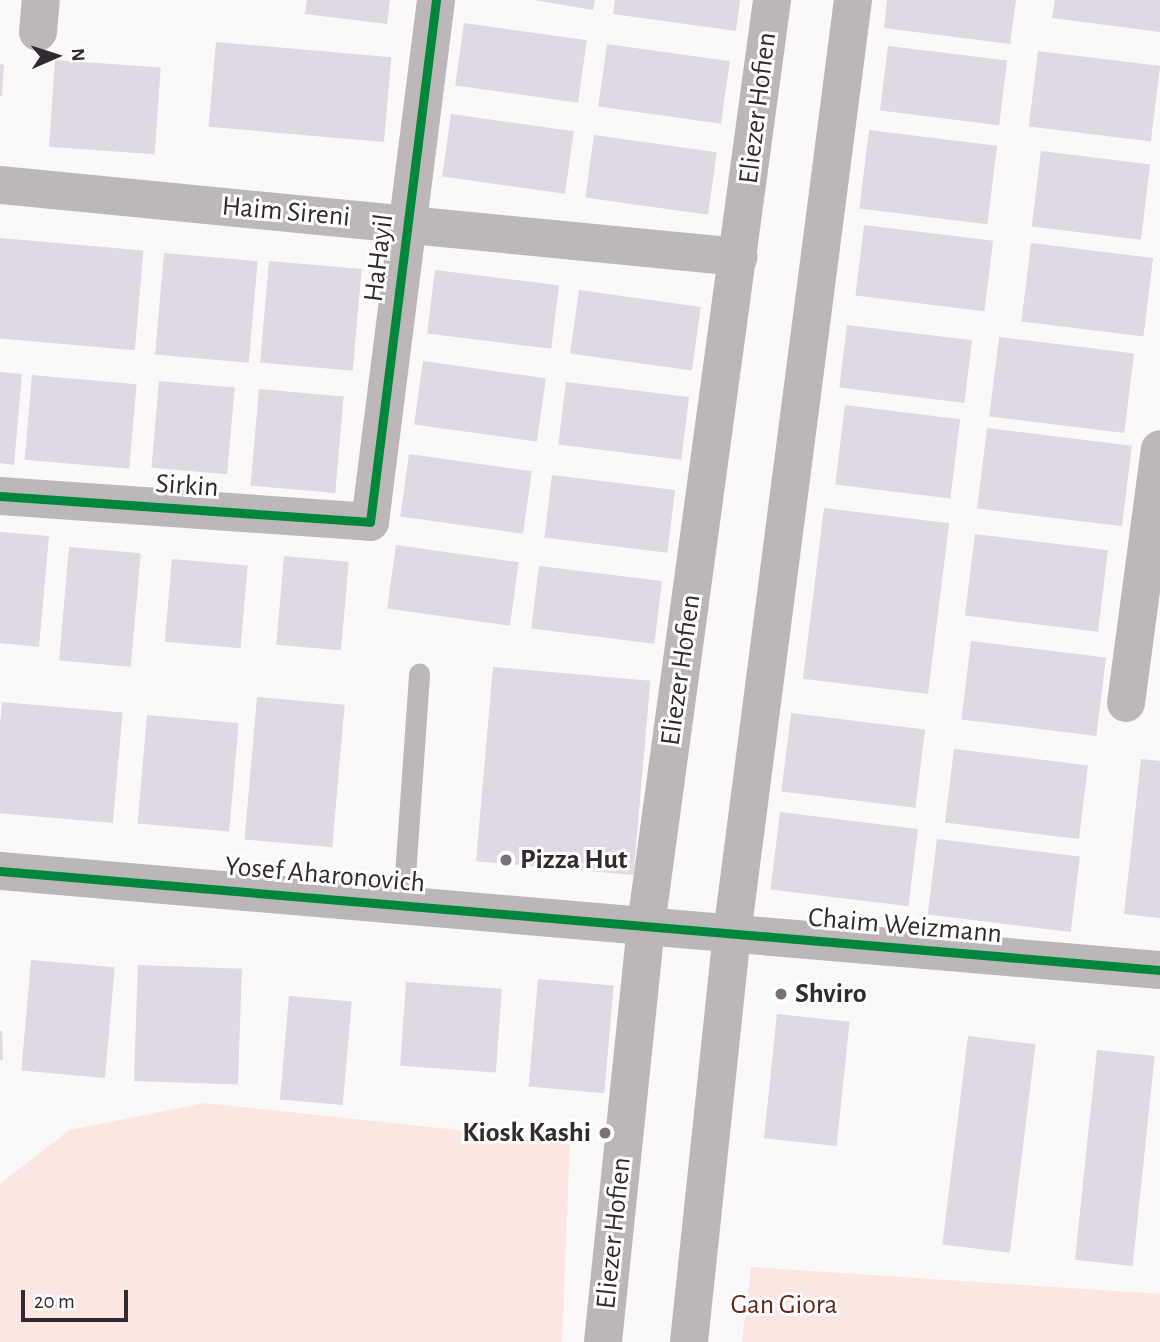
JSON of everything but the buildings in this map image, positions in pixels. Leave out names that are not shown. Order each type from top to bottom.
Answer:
[{"type":"main road","name":"Eliezer Hofien","points":[[603,1342],[646,925],[772,0]]},
{"type":"main road","points":[[689,1342],[732,934],[853,0]]},
{"type":"main road","name":"Yosef Aharonovich","points":[[0,871],[646,925]]},
{"type":"main road","name":"Chaim Weizmann","points":[[646,925],[1160,970]]},
{"type":"street","name":"HaHayil","points":[[370,522],[405,223],[436,0]]},
{"type":"street","name":"Haim Sireni","points":[[0,185],[738,257]]},
{"type":"street","points":[[1139,683],[1160,449]]},
{"type":"street","name":"Sirkin","points":[[0,496],[370,522]]},
{"type":"lane","points":[[404,904],[419,674]]},
{"type":"green space","points":[[204,1103],[570,1142],[562,1342],[0,1342],[0,1184],[69,1130]]},
{"type":"green space","name":"Gan Giora","points":[[751,1267],[1160,1294],[1160,1342],[742,1342]]},
{"type":"cycle path","points":[[0,496],[370,522],[436,0]]},
{"type":"cycle path","points":[[0,871],[1160,970]]},
{"type":"place","name":"Pizza Hut","points":[[506,860]]},
{"type":"place","name":"Shviro","points":[[781,994]]},
{"type":"place","name":"Kiosk Kashi","points":[[605,1133]]}]
